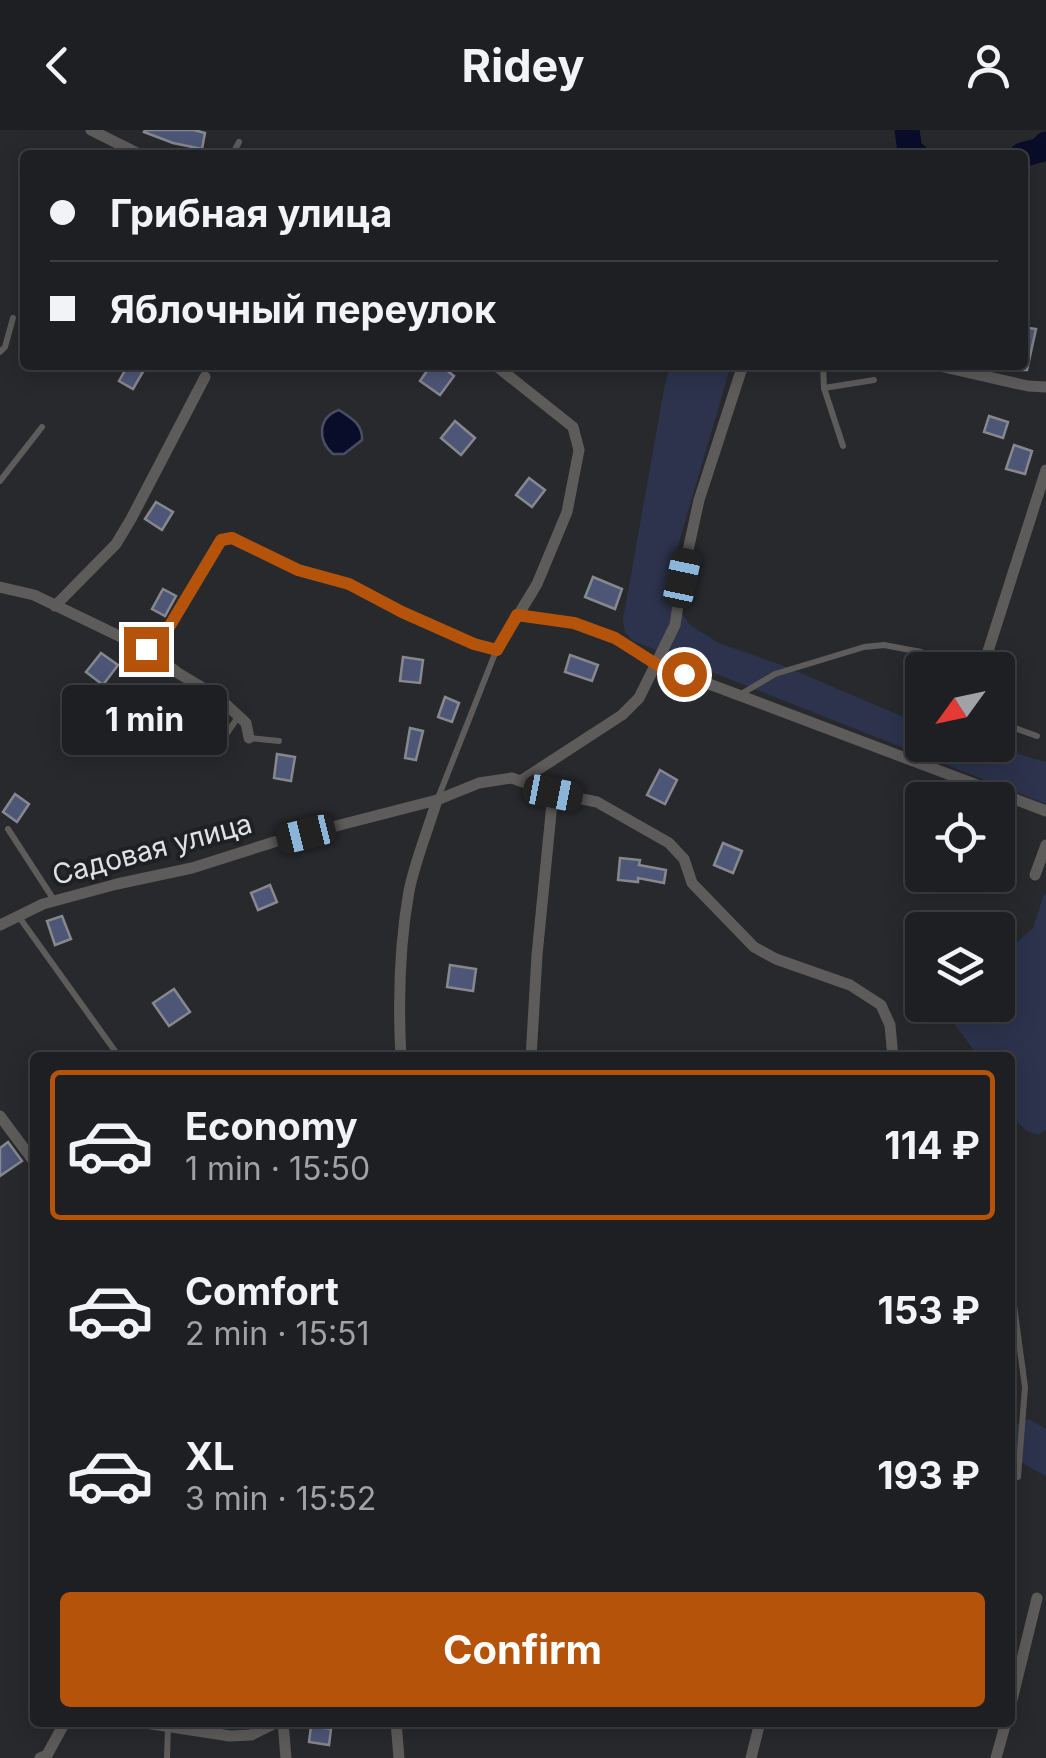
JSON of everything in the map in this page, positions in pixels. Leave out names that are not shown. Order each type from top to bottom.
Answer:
[{"type":"street","points":[[91,130],[130,150]]},
{"type":"street","points":[[146,649],[160,642],[221,540],[232,538],[298,570],[349,584],[402,612],[497,650],[537,584],[567,512],[578,450],[573,427],[501,370]]},
{"type":"street","points":[[522,780],[622,714],[639,698],[675,625],[699,500],[742,370]]},
{"type":"street","points":[[957,370],[1046,388]]},
{"type":"street","points":[[55,606],[116,544],[205,377]]},
{"type":"street","points":[[988,652],[1046,470]]},
{"type":"street","points":[[0,588],[34,596],[146,649],[218,697],[246,723],[249,738]]},
{"type":"street","points":[[517,615],[574,623],[615,638],[656,664],[1046,812]]},
{"type":"street","points":[[522,780],[553,793],[596,802],[669,843],[684,859],[692,883],[754,947],[776,959],[850,985],[881,1005],[890,1025],[892,1052]]},
{"type":"street","name":"Садовая улица","points":[[0,925],[54,901],[192,868],[274,842],[438,800],[480,783],[522,780]]},
{"type":"street","points":[[532,1052],[537,955],[553,793]]},
{"type":"street","points":[[401,1052],[399,966],[404,927],[410,887],[438,800]]},
{"type":"street","points":[[1035,875],[1046,845]]},
{"type":"street","points":[[0,1116],[30,1157]]},
{"type":"street","points":[[1015,1688],[1037,1598]]},
{"type":"street","points":[[40,1758],[47,1755],[62,1727]]},
{"type":"street","points":[[168,1727],[230,1736],[251,1736],[270,1727]]},
{"type":"street","points":[[281,1727],[286,1758]]},
{"type":"street","points":[[397,1727],[400,1758]]},
{"type":"street","points":[[751,1758],[759,1727]]},
{"type":"street","points":[[996,1758],[1005,1727]]},
{"type":"lane","points":[[235,150],[239,142]]},
{"type":"lane","points":[[0,352],[13,318]]},
{"type":"lane","points":[[823,370],[824,388],[843,446]]},
{"type":"lane","points":[[824,388],[874,380]]},
{"type":"lane","points":[[0,481],[42,426]]},
{"type":"lane","points":[[738,695],[775,674],[864,648],[884,645],[921,652]]},
{"type":"lane","points":[[438,800],[497,650]]},
{"type":"lane","points":[[223,739],[238,716]]},
{"type":"lane","points":[[1015,728],[1037,736]]},
{"type":"lane","points":[[249,738],[279,741]]},
{"type":"lane","points":[[8,829],[54,901]]},
{"type":"lane","points":[[18,916],[116,1052]]},
{"type":"lane","points":[[1015,1313],[1025,1387],[1018,1477]]},
{"type":"lane","points":[[167,1758],[168,1727]]},
{"type":"shaded area","points":[[669,370],[730,370],[679,542],[671,575],[671,598],[690,625],[719,643],[905,718],[905,748],[633,641],[625,632],[623,620]]},
{"type":"shaded area","points":[[339,410],[358,426],[362,440],[344,454],[333,454],[324,442],[322,429],[327,418]]},
{"type":"shaded area","points":[[1015,753],[1046,762],[1046,804],[1015,792],[1015,782],[990,782],[940,762],[1015,762]]},
{"type":"shaded area","points":[[1046,894],[1046,1130],[1038,1135],[1015,1120],[1015,1052],[975,1052],[953,1022],[1015,1022],[1015,944],[1033,928]]},
{"type":"shaded area","points":[[1029,1419],[1046,1429],[1046,1476],[1015,1454],[1015,1425]]},
{"type":"building","points":[[145,130],[205,133],[202,149],[173,143]]},
{"type":"building","points":[[1028,328],[1036,329],[1028,365]]},
{"type":"building","points":[[125,370],[144,370],[133,389],[119,381]]},
{"type":"building","points":[[428,370],[446,370],[454,376],[440,395],[420,381]]},
{"type":"building","points":[[989,416],[1008,422],[1003,438],[984,432]]},
{"type":"building","points":[[455,421],[475,438],[461,455],[441,438]]},
{"type":"building","points":[[1014,445],[1032,451],[1025,474],[1006,469]]},
{"type":"building","points":[[529,478],[545,490],[532,507],[516,495]]},
{"type":"building","points":[[156,502],[173,512],[162,530],[145,519]]},
{"type":"building","points":[[593,577],[622,589],[615,609],[585,597]]},
{"type":"building","points":[[163,589],[176,596],[165,616],[152,609]]},
{"type":"building","points":[[101,653],[118,665],[103,685],[86,672]]},
{"type":"building","points":[[570,655],[598,665],[592,681],[565,672]]},
{"type":"building","points":[[403,657],[423,660],[420,683],[400,681]]},
{"type":"building","points":[[140,688],[179,718],[167,734],[143,715],[140,719],[125,707]]},
{"type":"building","points":[[445,697],[459,703],[452,722],[438,717]]},
{"type":"building","points":[[410,728],[423,731],[416,760],[405,758]]},
{"type":"building","points":[[277,754],[295,757],[291,781],[274,778]]},
{"type":"building","points":[[660,770],[677,780],[665,804],[647,795]]},
{"type":"building","points":[[15,794],[29,804],[17,822],[3,812]]},
{"type":"building","points":[[723,843],[742,851],[733,873],[714,865]]},
{"type":"building","points":[[620,858],[640,860],[639,865],[666,870],[664,883],[638,878],[638,882],[618,880]]},
{"type":"building","points":[[270,885],[277,902],[258,910],[251,893]]},
{"type":"building","points":[[62,916],[71,939],[55,945],[47,921]]},
{"type":"building","points":[[450,965],[476,969],[473,991],[447,987]]},
{"type":"building","points":[[174,989],[190,1012],[169,1026],[153,1003]]},
{"type":"building","points":[[8,1142],[22,1161],[0,1176],[0,1148]]},
{"type":"building","points":[[311,1727],[331,1729],[329,1745],[309,1742]]},
{"type":"waterway","points":[[907,130],[910,150]]},
{"type":"waterway","points":[[1028,153],[1046,144]]},
{"type":"route","points":[[146,649],[160,642],[221,540],[232,538],[298,570],[349,584],[474,644],[497,650],[517,615],[574,623],[615,638],[656,664],[684,674]]}]
